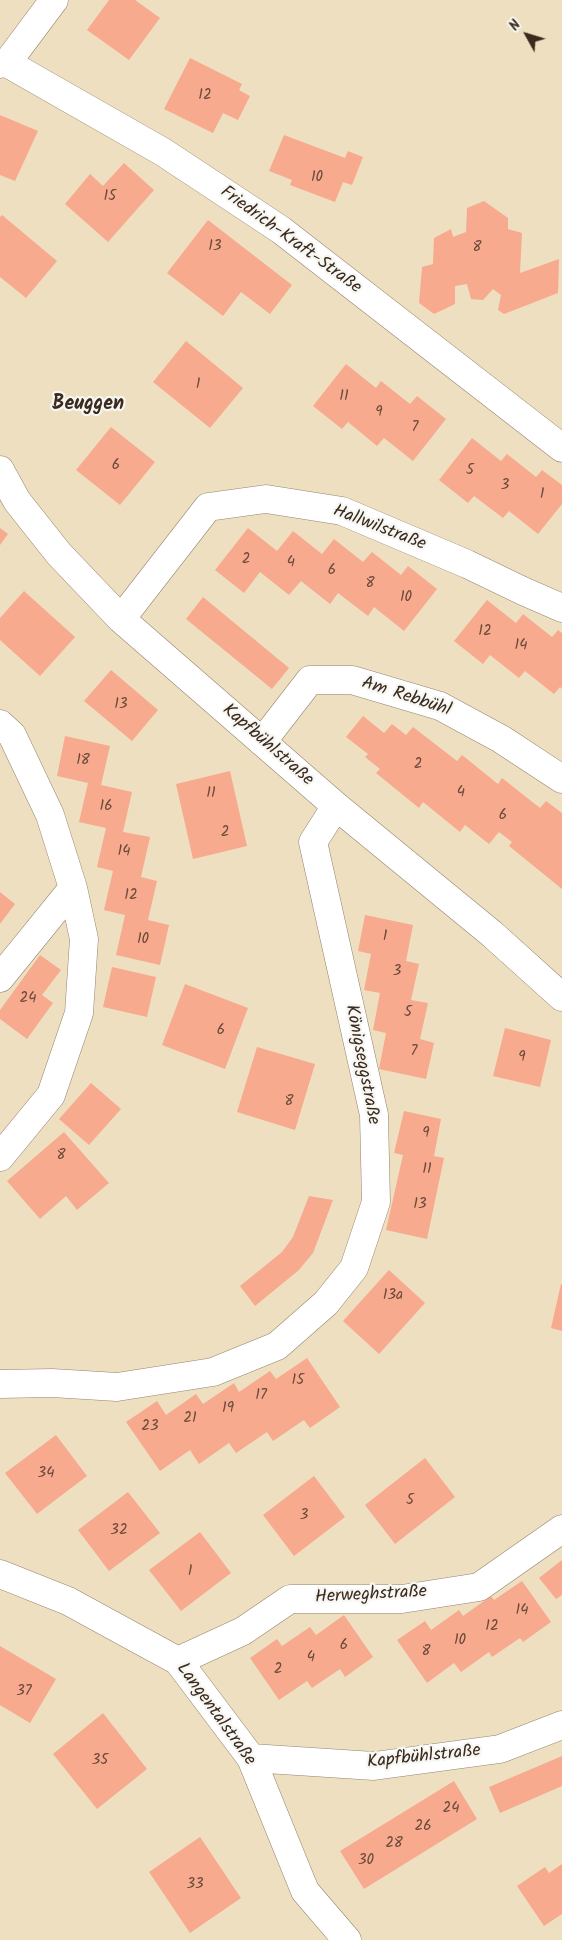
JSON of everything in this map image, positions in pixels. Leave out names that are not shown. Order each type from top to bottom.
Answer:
[{"type":"street","points":[[4,63],[54,0]]},
{"type":"street","name":"Friedrich-Kraft-Straße","points":[[4,63],[163,152],[281,230],[562,448]]},
{"type":"street","name":"Kapfbühlstraße","points":[[0,470],[17,501],[59,554],[121,619],[336,806],[492,934],[562,997]]},
{"type":"street","name":"Hallwilstraße","points":[[121,619],[208,507],[266,498],[342,511],[467,564],[523,592],[562,608]]},
{"type":"street","name":"Am Rebbühl","points":[[262,742],[310,680],[352,680],[440,706],[501,739],[562,779]]},
{"type":"street","points":[[0,724],[12,735],[50,815],[73,888],[84,939],[80,1013],[51,1094],[0,1157]]},
{"type":"street","name":"Königseggstraße","points":[[0,1384],[52,1383],[117,1387],[213,1372],[277,1346],[326,1303],[354,1268],[376,1202],[374,1115],[313,842],[336,806]]},
{"type":"street","points":[[0,978],[73,888]]},
{"type":"street","name":"Herweghstraße","points":[[178,1661],[243,1631],[290,1599],[402,1599],[479,1587],[562,1529]]},
{"type":"street","name":"Langentalstraße","points":[[0,1574],[68,1602],[178,1661],[251,1758],[305,1891],[347,1940]]},
{"type":"street","name":"Kapfbühlstraße","points":[[251,1758],[374,1766],[500,1749],[562,1725]]},
{"type":"building","points":[[109,0],[135,0],[160,18],[129,60],[87,30]]},
{"type":"building","points":[[190,58],[242,84],[239,90],[250,96],[238,120],[223,113],[213,133],[164,109]]},
{"type":"building","points":[[0,115],[38,131],[15,181],[0,175]]},
{"type":"building","points":[[284,135],[345,158],[348,151],[363,157],[352,185],[343,182],[335,202],[290,185],[292,180],[269,171]]},
{"type":"building","points":[[124,163],[154,190],[108,242],[65,204],[90,174],[103,186]]},
{"type":"building","points":[[484,201],[508,218],[508,229],[522,233],[520,273],[559,259],[558,293],[504,314],[498,310],[501,295],[493,289],[483,300],[471,299],[467,284],[455,286],[455,304],[434,314],[419,303],[422,267],[433,264],[434,238],[451,229],[453,237],[466,232],[467,208]]},
{"type":"building","points":[[2,215],[57,261],[26,298],[0,277],[0,217]]},
{"type":"building","points":[[208,220],[292,285],[270,314],[241,292],[223,316],[167,273]]},
{"type":"building","points":[[186,341],[243,388],[210,428],[153,382]]},
{"type":"building","points":[[346,364],[376,388],[381,381],[410,404],[417,396],[446,419],[413,461],[384,438],[377,446],[348,422],[342,429],[313,406]]},
{"type":"building","points":[[111,427],[155,462],[120,505],[76,470]]},
{"type":"building","points":[[472,438],[501,461],[507,454],[536,477],[542,470],[562,485],[562,504],[538,534],[509,511],[503,518],[474,496],[468,503],[439,480]]},
{"type":"building","points":[[0,528],[8,534],[0,545]]},
{"type":"building","points":[[248,528],[277,551],[293,531],[322,554],[334,539],[363,562],[372,552],[401,575],[408,566],[437,589],[404,631],[374,607],[368,616],[338,593],[330,604],[301,581],[289,595],[260,572],[244,593],[215,570]]},
{"type":"building","points":[[24,591],[75,637],[40,676],[0,640],[0,618]]},
{"type":"building","points":[[203,597],[289,668],[272,689],[186,619]]},
{"type":"building","points":[[487,600],[516,623],[523,614],[552,637],[558,630],[562,633],[562,689],[560,687],[554,694],[525,671],[519,678],[490,655],[483,664],[454,641]]},
{"type":"building","points":[[111,670],[158,710],[132,741],[84,701]]},
{"type":"building","points":[[363,716],[384,733],[392,724],[406,735],[413,727],[457,761],[462,755],[498,784],[502,778],[540,808],[546,801],[562,813],[562,889],[509,846],[512,842],[499,832],[489,844],[465,825],[460,832],[423,802],[419,808],[376,773],[380,769],[365,757],[368,754],[346,737]]},
{"type":"building","points":[[65,736],[110,746],[101,785],[132,792],[123,832],[150,837],[141,877],[157,881],[148,920],[169,925],[160,965],[116,955],[125,915],[104,910],[113,871],[97,867],[106,828],[79,822],[88,783],[57,776]]},
{"type":"building","points":[[230,771],[247,846],[193,859],[176,784]]},
{"type":"building","points":[[0,892],[15,904],[0,924]]},
{"type":"building","points":[[365,915],[413,925],[406,961],[419,964],[411,1000],[428,1003],[420,1039],[434,1043],[426,1079],[379,1069],[386,1033],[373,1030],[380,993],[364,990],[371,954],[358,951]]},
{"type":"building","points":[[40,955],[61,970],[42,995],[53,1003],[27,1039],[0,1019],[0,1010]]},
{"type":"building","points":[[112,967],[156,977],[147,1017],[103,1007]]},
{"type":"building","points":[[185,984],[248,1008],[225,1069],[162,1045]]},
{"type":"building","points":[[505,1028],[551,1040],[540,1087],[493,1076]]},
{"type":"building","points":[[257,1047],[315,1064],[295,1130],[237,1112]]},
{"type":"building","points":[[91,1083],[121,1109],[89,1145],[59,1119]]},
{"type":"building","points":[[404,1111],[441,1119],[434,1156],[444,1158],[427,1239],[386,1230],[403,1155],[394,1153]]},
{"type":"building","points":[[64,1132],[109,1183],[77,1210],[66,1196],[40,1219],[7,1181]]},
{"type":"building","points":[[309,1196],[333,1200],[313,1253],[299,1270],[255,1306],[240,1286],[282,1252],[293,1237]]},
{"type":"building","points":[[389,1270],[425,1303],[379,1354],[343,1321]]},
{"type":"building","points":[[562,1284],[562,1331],[551,1328]]},
{"type":"building","points":[[307,1358],[340,1407],[310,1428],[304,1420],[273,1441],[267,1432],[236,1453],[229,1443],[199,1464],[190,1450],[160,1471],[126,1422],[157,1401],[166,1415],[196,1394],[203,1404],[234,1383],[239,1392],[270,1371],[276,1379]]},
{"type":"building","points":[[56,1435],[87,1476],[37,1514],[5,1473]]},
{"type":"building","points":[[425,1458],[455,1497],[395,1544],[365,1505]]},
{"type":"building","points":[[314,1476],[345,1517],[294,1556],[263,1515]]},
{"type":"building","points":[[128,1492],[160,1533],[109,1571],[78,1530]]},
{"type":"building","points":[[200,1532],[231,1573],[181,1611],[149,1570]]},
{"type":"building","points":[[562,1560],[562,1595],[556,1599],[539,1578]]},
{"type":"building","points":[[522,1581],[551,1622],[523,1642],[520,1638],[492,1657],[489,1652],[461,1672],[454,1663],[427,1683],[397,1640],[425,1621],[431,1630],[459,1610],[463,1616],[491,1596],[494,1600]]},
{"type":"building","points":[[344,1615],[373,1657],[345,1677],[340,1669],[312,1688],[307,1681],[279,1700],[250,1658],[277,1639],[282,1646],[310,1627],[316,1635]]},
{"type":"building","points":[[0,1646],[56,1679],[30,1723],[0,1705]]},
{"type":"building","points":[[103,1713],[147,1769],[97,1809],[53,1754]]},
{"type":"building","points":[[562,1756],[562,1786],[500,1813],[489,1787]]},
{"type":"building","points":[[454,1781],[477,1819],[364,1889],[340,1851]]},
{"type":"building","points":[[200,1837],[241,1898],[190,1933],[149,1872]]},
{"type":"building","points":[[562,1864],[562,1914],[544,1926],[517,1886],[545,1867],[549,1873]]},
{"type":"district","name":"Beuggen","points":[[88,406]]}]
